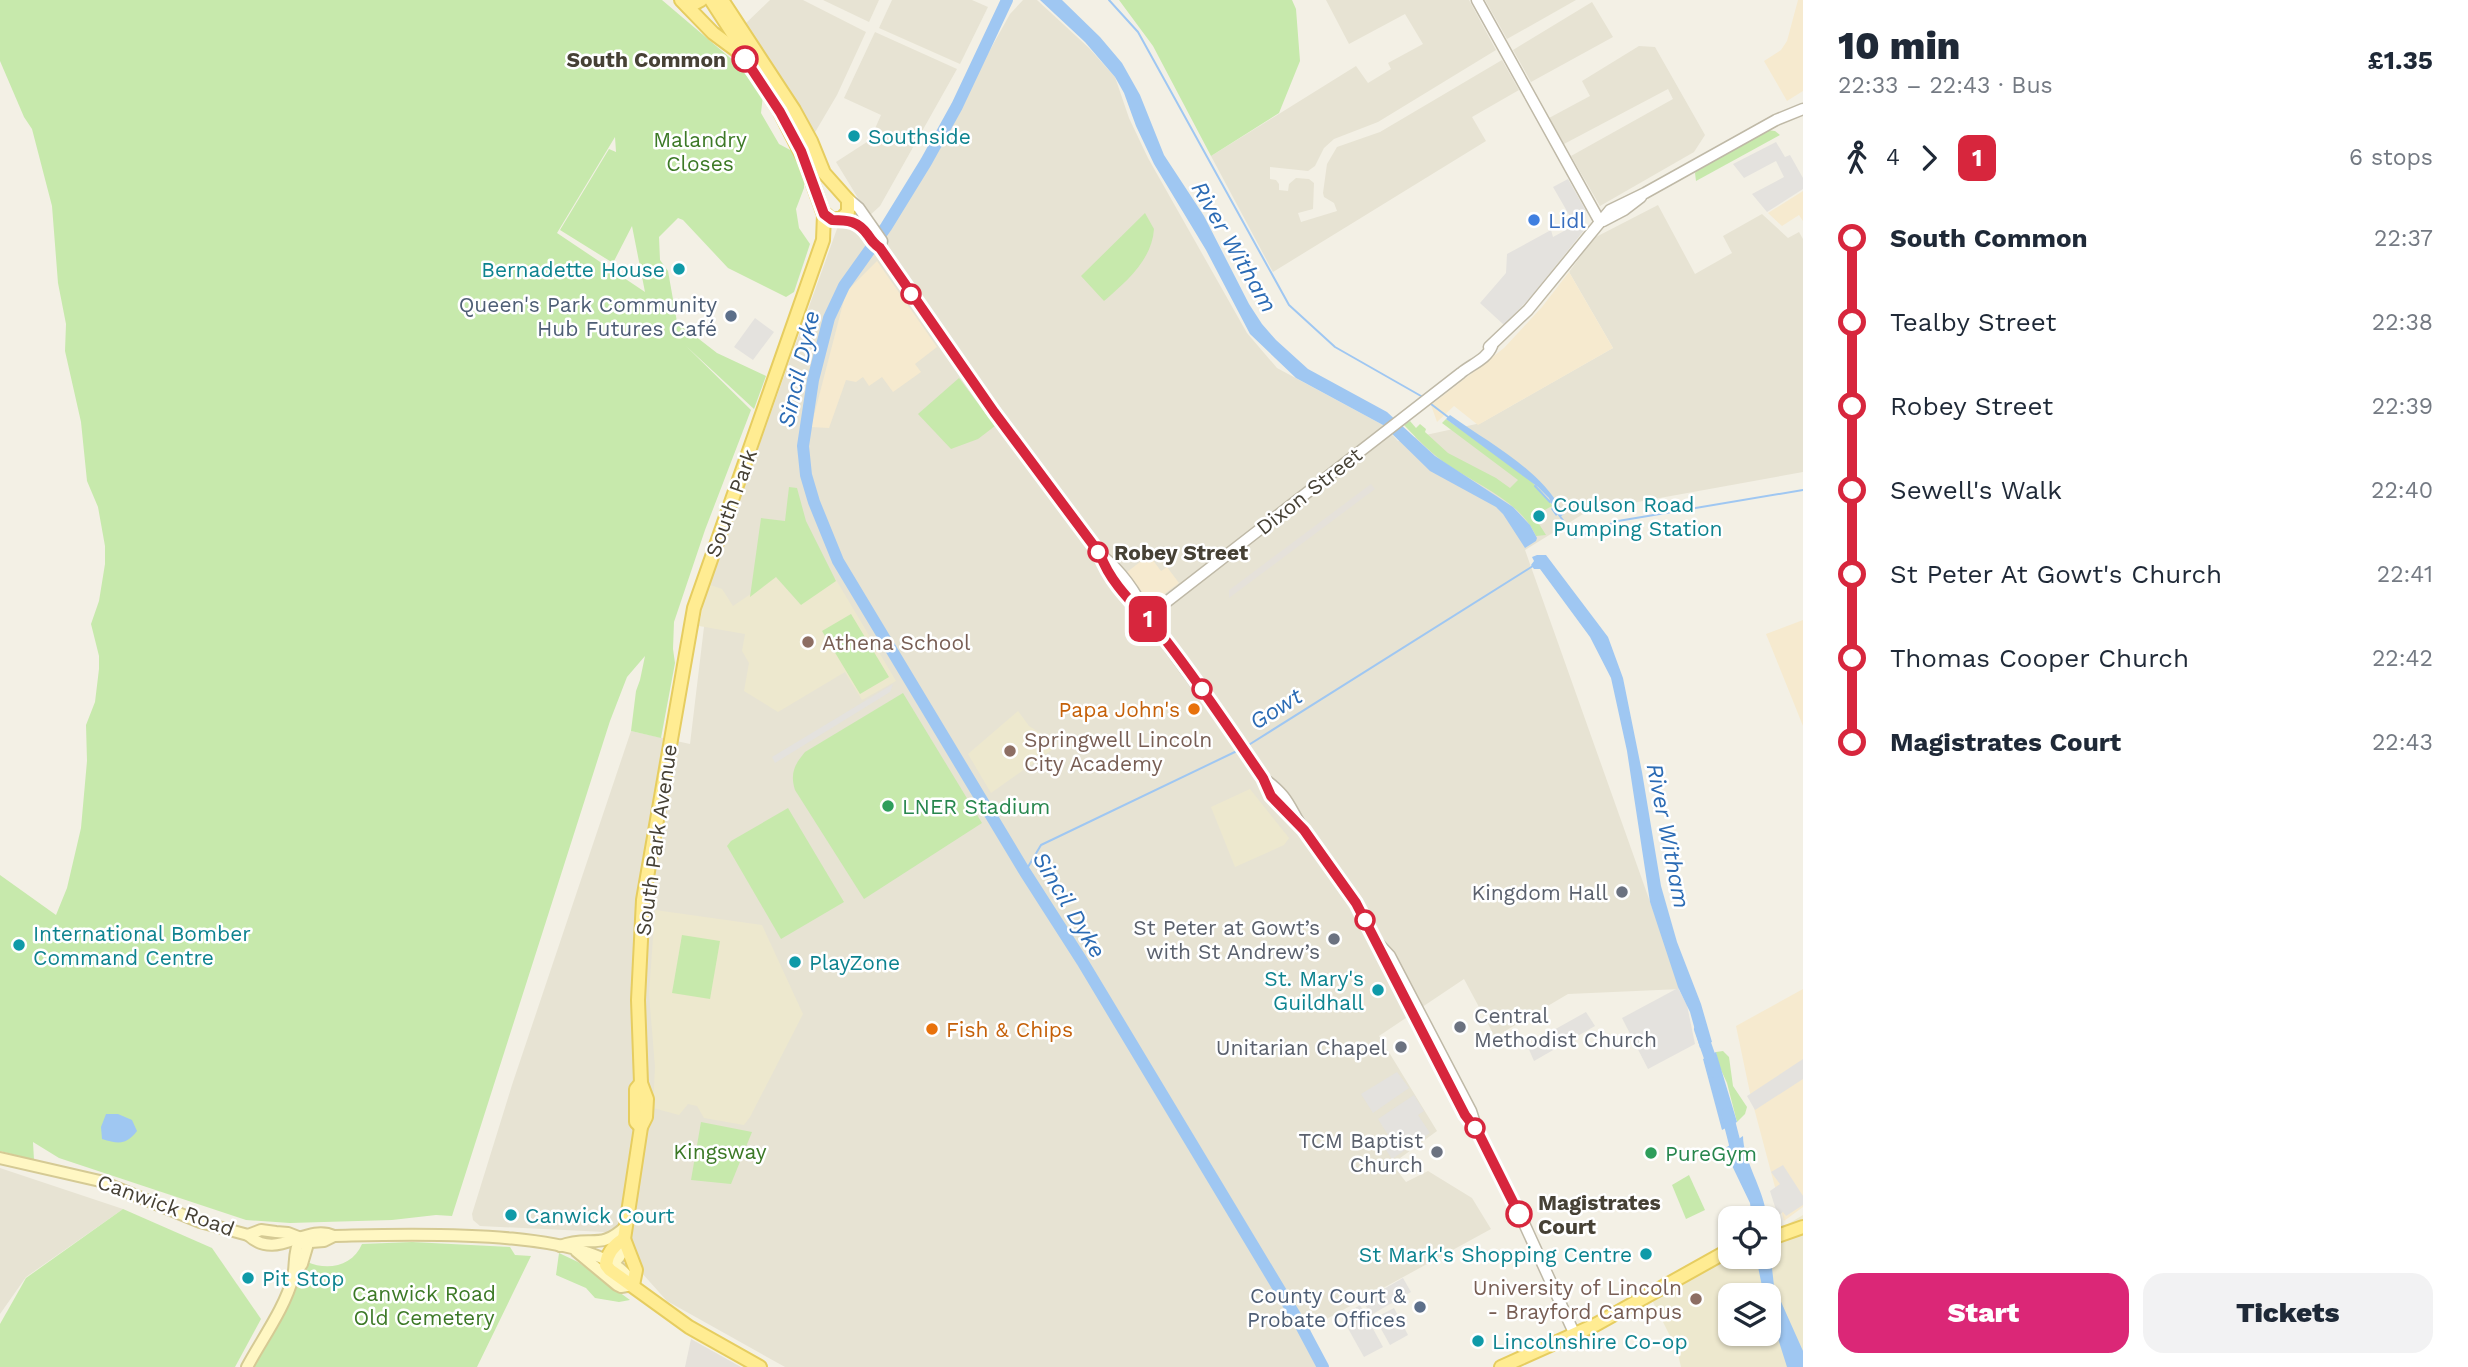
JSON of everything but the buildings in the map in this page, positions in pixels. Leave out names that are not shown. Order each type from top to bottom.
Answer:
[{"type":"main road","points":[[688,6],[701,0]]},
{"type":"main road","points":[[711,0],[744,51],[744,56]]},
{"type":"main road","points":[[688,6],[696,18],[744,56],[801,151],[823,211],[829,218],[841,219],[849,209],[844,196],[824,173],[794,110],[722,0]]},
{"type":"main road","points":[[688,6],[735,20]]},
{"type":"main road","points":[[823,211],[822,201],[827,195],[835,192],[844,196]]},
{"type":"main road","name":"South Park","points":[[694,608],[823,240],[823,211]]},
{"type":"main road","name":"South Park","points":[[823,240],[841,219]]},
{"type":"main road","name":"South Park Avenue","points":[[625,1233],[647,1099],[641,1083],[638,1000],[643,900],[694,608]]},
{"type":"main road","name":"Canwick Road","points":[[0,1158],[108,1183],[200,1222],[248,1234],[261,1230],[276,1231],[300,1239],[308,1234],[326,1233],[334,1237],[462,1235],[561,1246],[576,1251],[621,1287],[633,1285],[689,1327],[761,1367]]},
{"type":"main road","points":[[1781,1235],[1803,1227]]},
{"type":"main road","points":[[561,1246],[575,1240],[605,1241],[625,1233]]},
{"type":"main road","points":[[608,1263],[615,1245],[625,1233]]},
{"type":"main road","points":[[591,1264],[608,1263],[626,1282],[633,1285],[636,1270],[625,1233]]},
{"type":"main road","points":[[247,1367],[302,1264],[307,1247],[300,1239]]},
{"type":"main road","name":"Canwick Road","points":[[576,1251],[587,1251],[608,1263]]},
{"type":"main road","points":[[1501,1367],[1626,1310],[1718,1257]]},
{"type":"street","points":[[1477,0],[1600,222]]},
{"type":"street","name":"Dixon Street","points":[[1147,617],[1489,353],[1492,346],[1528,310],[1600,222],[1731,144],[1803,109]]},
{"type":"street","points":[[844,196],[859,208],[871,232]]},
{"type":"street","points":[[841,219],[859,224],[882,241],[881,249],[1002,424],[1100,554],[1110,562],[1140,601],[1147,617],[1263,778],[1271,796],[1304,830],[1342,881],[1377,942],[1465,1115],[1478,1132],[1517,1208],[1575,1335]]},
{"type":"shaded area","points":[[770,0],[803,0],[866,32],[837,95],[814,134],[777,72],[744,25]]},
{"type":"shaded area","points":[[823,0],[879,0],[869,22]]},
{"type":"shaded area","points":[[892,0],[972,0],[988,7],[960,64],[879,28]]},
{"type":"shaded area","points":[[1023,0],[1037,0],[1089,48],[1115,77],[1129,118],[1148,158],[1247,333],[1277,368],[1383,425],[1398,441],[1481,423],[1613,348],[1569,272],[1594,238],[1658,205],[1695,274],[1732,253],[1723,236],[1762,214],[1788,238],[1799,232],[1803,239],[1803,472],[1588,511],[1525,550],[1681,989],[1568,994],[1495,1037],[1464,979],[1379,1036],[1437,1131],[1392,1164],[1406,1182],[1428,1171],[1472,1198],[1491,1229],[1310,1328],[1320,1367],[785,1367],[667,1301],[605,1232],[480,1226],[473,1220],[472,1214],[512,1085],[631,731],[690,744],[709,585],[838,226],[893,225],[1010,14]]},
{"type":"shaded area","points":[[1326,0],[1469,0],[1496,50],[1378,122],[1334,139],[1324,148],[1315,166],[1308,171],[1270,167],[1270,179],[1276,180],[1279,190],[1288,191],[1289,184],[1296,178],[1309,179],[1314,183],[1313,209],[1298,213],[1301,222],[1337,211],[1334,203],[1324,197],[1323,193],[1327,164],[1337,147],[1380,132],[1502,60],[1519,90],[1472,117],[1486,141],[1273,272],[1211,156],[1356,66],[1368,83],[1391,69],[1388,63],[1423,44],[1405,14],[1349,44]]},
{"type":"shaded area","points":[[1485,0],[1576,0],[1507,39]]},
{"type":"shaded area","points":[[1798,0],[1803,0],[1803,91],[1787,101],[1764,61],[1781,50],[1787,41]]},
{"type":"shaded area","points":[[1592,2],[1613,37],[1531,82],[1513,50]]},
{"type":"shaded area","points":[[875,32],[957,69],[880,206],[869,216],[836,162],[870,140],[881,115],[844,98]]},
{"type":"shaded area","points":[[1639,46],[1655,47],[1705,135],[1694,152],[1600,206],[1571,156],[1673,99],[1668,89],[1564,144],[1549,118],[1590,96],[1582,81]]},
{"type":"shaded area","points":[[1776,142],[1785,157],[1790,155],[1803,178],[1803,189],[1767,212],[1752,194],[1784,177],[1776,161],[1744,178],[1733,164]]},
{"type":"shaded area","points":[[1568,179],[1586,211],[1585,229],[1529,299],[1504,325],[1480,303],[1506,273],[1507,254],[1551,230],[1553,237],[1575,225],[1553,187]]},
{"type":"shaded area","points":[[1803,191],[1803,221],[1799,215],[1782,226],[1768,213]]},
{"type":"shaded area","points":[[877,261],[937,347],[915,364],[921,372],[893,392],[882,377],[869,386],[863,377],[856,382],[846,380],[829,428],[811,427],[846,292]]},
{"type":"shaded area","points":[[1569,272],[1613,348],[1478,425],[1454,406],[1437,422],[1431,405],[1504,348],[1542,307]]},
{"type":"shaded area","points":[[755,318],[774,332],[753,360],[734,347]]},
{"type":"shaded area","points":[[1371,484],[1375,489],[1229,598],[1229,590]]},
{"type":"shaded area","points":[[1149,555],[1161,571],[1167,567],[1179,583],[1151,604],[1127,572]]},
{"type":"shaded area","name":"Athena School","points":[[776,577],[800,604],[835,578],[896,681],[862,700],[845,672],[778,712],[744,691],[749,663],[742,651],[745,634],[699,626],[707,584],[722,589],[733,606]]},
{"type":"shaded area","points":[[1803,620],[1803,726],[1766,634]]},
{"type":"shaded area","points":[[893,684],[890,692],[775,763],[772,757]]},
{"type":"shaded area","name":"Springwell Lincoln City Academy","points":[[1018,711],[1029,726],[1045,736],[1053,749],[991,793],[968,754]]},
{"type":"shaded area","points":[[1250,789],[1289,838],[1284,845],[1235,867],[1211,807]]},
{"type":"shaded area","points":[[655,910],[762,925],[803,1014],[744,1125],[704,1118],[697,1106],[688,1104],[679,1115],[653,1108],[655,1067],[649,994]]},
{"type":"shaded area","points":[[1678,988],[1687,1005],[1695,1044],[1648,1069],[1622,1018]]},
{"type":"shaded area","points":[[1803,989],[1803,1207],[1784,1221],[1750,1093],[1736,1026]]},
{"type":"shaded area","points":[[1586,1012],[1595,1026],[1534,1061],[1527,1045]]},
{"type":"shaded area","points":[[1803,1059],[1803,1079],[1755,1110],[1747,1096]]},
{"type":"shaded area","points":[[1397,1072],[1409,1088],[1373,1113],[1361,1094]]},
{"type":"shaded area","points":[[1414,1095],[1424,1111],[1418,1115],[1430,1133],[1392,1159],[1380,1141],[1388,1135],[1378,1119]]},
{"type":"shaded area","points":[[1783,1165],[1803,1196],[1803,1205],[1786,1216],[1783,1212],[1781,1214],[1781,1206],[1775,1206],[1770,1191],[1780,1184],[1771,1172]]},
{"type":"shaded area","points":[[0,1168],[123,1209],[26,1277],[0,1314]]},
{"type":"shaded area","name":"University of Lincoln - Brayford Campus","points":[[1803,1215],[1803,1367],[1681,1367],[1677,1350],[1650,1296],[1696,1262],[1718,1250],[1718,1269],[1781,1269],[1781,1226]]},
{"type":"shaded area","points":[[1403,1278],[1411,1292],[1371,1315],[1363,1301]]},
{"type":"shaded area","points":[[1360,1305],[1383,1347],[1364,1357],[1341,1316]]},
{"type":"shaded area","points":[[1394,1308],[1408,1335],[1390,1345],[1375,1318]]},
{"type":"shaded area","points":[[691,1339],[741,1367],[685,1367]]},
{"type":"green space","name":"South Common","points":[[0,0],[662,0],[735,62],[763,95],[761,113],[779,144],[794,152],[804,177],[804,188],[796,209],[799,228],[810,244],[794,292],[786,297],[728,268],[683,220],[678,218],[659,237],[660,260],[668,271],[677,322],[717,353],[766,376],[754,409],[686,346],[751,410],[705,530],[674,622],[675,663],[661,738],[631,731],[636,691],[645,656],[627,677],[610,721],[452,1216],[290,1223],[246,1220],[59,1158],[33,1142],[34,1160],[0,1151],[0,875],[56,915],[67,888],[81,828],[87,761],[86,725],[95,702],[99,669],[99,656],[91,624],[99,601],[105,546],[98,507],[87,481],[81,422],[65,351],[66,324],[58,283],[52,206],[32,129],[24,117],[0,61]],"holes":[[[615,137],[616,152],[609,149],[560,230],[613,263],[632,226],[645,292],[557,233]]]},
{"type":"green space","points":[[1119,0],[1292,0],[1296,9],[1300,61],[1279,113],[1211,156],[1153,46]]},
{"type":"green space","points":[[1767,130],[1780,135],[1696,181],[1695,173],[1698,169]]},
{"type":"green space","points":[[1145,213],[1154,229],[1148,251],[1137,270],[1104,301],[1081,276]]},
{"type":"green space","points":[[959,378],[995,426],[978,439],[951,449],[918,414]]},
{"type":"green space","points":[[1446,419],[1520,471],[1544,495],[1552,506],[1534,516],[1546,535],[1536,536],[1520,513],[1498,495],[1442,461],[1404,425],[1410,421],[1416,428],[1420,424],[1448,453],[1510,488],[1518,480],[1442,423]]},
{"type":"green space","points":[[789,487],[797,488],[806,521],[836,581],[801,605],[776,577],[750,597],[761,518],[785,521]]},
{"type":"green space","points":[[851,614],[889,677],[860,694],[822,631]]},
{"type":"green space","name":"LNER Stadium","points":[[903,693],[982,823],[864,899],[795,790],[793,774],[805,752]]},
{"type":"green space","points":[[788,808],[844,902],[781,939],[727,846],[731,841]]},
{"type":"green space","points":[[682,935],[720,941],[710,999],[672,993]]},
{"type":"green space","points":[[1723,1051],[1729,1057],[1733,1086],[1747,1107],[1745,1114],[1737,1122],[1727,1083],[1717,1061],[1716,1052]]},
{"type":"green space","name":"Kingsway","points":[[701,1122],[752,1132],[731,1184],[691,1180]]},
{"type":"green space","points":[[1689,1175],[1705,1210],[1686,1219],[1672,1185]]},
{"type":"green space","points":[[123,1209],[212,1248],[261,1319],[235,1367],[0,1367],[0,1324],[26,1278]]},
{"type":"green space","name":"Canwick Road Old Cemetery","points":[[412,1242],[510,1247],[515,1255],[531,1256],[477,1367],[254,1367],[307,1262],[323,1266],[339,1265],[353,1257],[362,1244]]},
{"type":"green space","points":[[559,1253],[578,1262],[630,1300],[619,1302],[595,1298],[586,1288],[556,1275]]},
{"type":"water","points":[[1040,0],[1062,0],[1122,63],[1140,95],[1164,155],[1204,216],[1249,304],[1276,340],[1308,369],[1387,412],[1435,456],[1513,507],[1530,525],[1536,541],[1525,548],[1496,507],[1430,471],[1383,425],[1296,378],[1250,334],[1206,250],[1154,164],[1115,77],[1085,42]]},
{"type":"water","points":[[1450,415],[1528,470],[1542,483],[1564,514],[1556,516],[1551,509],[1553,507],[1549,498],[1538,487],[1446,419]]},
{"type":"water","points":[[1546,555],[1608,637],[1623,678],[1661,886],[1677,942],[1701,1004],[1712,1042],[1700,1048],[1690,1012],[1678,987],[1650,902],[1627,751],[1611,678],[1590,637],[1540,569],[1534,569],[1531,565],[1534,561],[1532,557]]},
{"type":"water","points":[[1716,1052],[1737,1122],[1722,1130],[1703,1059]]},
{"type":"water","points":[[106,1114],[118,1114],[132,1120],[137,1131],[122,1142],[102,1139],[101,1127]]},
{"type":"water","points":[[1743,1136],[1746,1155],[1765,1206],[1750,1206],[1724,1149]]},
{"type":"water","points":[[1759,1269],[1772,1269],[1774,1283],[1761,1283]]},
{"type":"water","points":[[1781,1302],[1803,1351],[1803,1367],[1787,1367],[1780,1346]]},
{"type":"waterway","name":"Sincil Dyke","points":[[1007,0],[957,106],[926,162],[886,227],[844,286],[829,318],[813,380],[803,446],[806,475],[838,561],[1025,872],[1082,961],[1299,1322],[1323,1367]]},
{"type":"waterway","points":[[1109,0],[1138,32],[1289,305],[1335,347],[1421,396]]},
{"type":"waterway","points":[[1431,404],[1448,417]]},
{"type":"waterway","points":[[1535,486],[1550,502]]},
{"type":"waterway","points":[[1571,532],[1575,538],[1618,521],[1803,490]]},
{"type":"waterway","points":[[1559,515],[1565,523]]},
{"type":"waterway","name":"Gowt","points":[[1247,746],[1533,566]]},
{"type":"waterway","name":"Gowt","points":[[1025,872],[1041,845],[1239,750]]},
{"type":"waterway","name":"River Witham","points":[[1700,1029],[1715,1072]]},
{"type":"waterway","name":"River Witham","points":[[1727,1113],[1738,1156]]},
{"type":"bus line","name":"1","points":[[745,59],[780,112],[801,151],[824,214],[832,220],[842,218],[859,224],[875,246],[880,248],[994,412],[1100,554],[1104,567],[1193,677],[1263,778],[1271,796],[1304,830],[1342,881],[1377,942],[1465,1115],[1478,1132],[1519,1214]]},
{"type":"place","name":"South Common","points":[[745,59]]},
{"type":"place","name":"Southside","points":[[854,136]]},
{"type":"place","name":"Lidl","points":[[1534,220]]},
{"type":"place","name":"Bernadette House","points":[[679,269]]},
{"type":"place","name":"Queen's Park Community Hub Futures Café","points":[[731,316]]},
{"type":"place","name":"Coulson Road Pumping Station","points":[[1539,516]]},
{"type":"place","name":"Robey Street","points":[[1098,552]]},
{"type":"place","name":"Athena School","points":[[808,642]]},
{"type":"place","name":"Papa John's","points":[[1194,709]]},
{"type":"place","name":"Springwell Lincoln City Academy","points":[[1010,751]]},
{"type":"place","name":"LNER Stadium","points":[[888,806]]},
{"type":"place","name":"Kingdom Hall","points":[[1622,892]]},
{"type":"place","name":"St Peter at Gowt’s with St Andrew’s","points":[[1334,939]]},
{"type":"place","name":"International Bomber Command Centre","points":[[19,945]]},
{"type":"place","name":"PlayZone","points":[[795,962]]},
{"type":"place","name":"St. Mary's Guildhall","points":[[1378,990]]},
{"type":"place","name":"Central Methodist Church","points":[[1460,1027]]},
{"type":"place","name":"Fish & Chips","points":[[932,1029]]},
{"type":"place","name":"Unitarian Chapel","points":[[1401,1047]]},
{"type":"place","name":"TCM Baptist Church","points":[[1437,1152]]},
{"type":"place","name":"PureGym","points":[[1651,1153]]},
{"type":"place","name":"Magistrates Court","points":[[1519,1214]]},
{"type":"place","name":"Canwick Court","points":[[511,1215]]},
{"type":"place","name":"St Mark's Shopping Centre","points":[[1646,1254]]},
{"type":"place","name":"Pit Stop","points":[[248,1278]]},
{"type":"place","name":"University of Lincoln - Brayford Campus","points":[[1696,1299]]},
{"type":"place","name":"County Court & Probate Offices","points":[[1420,1307]]},
{"type":"place","name":"Lincolnshire Co-op","points":[[1478,1341]]},
{"type":"park label","name":"Malandry Closes","points":[[700,151]]}]
